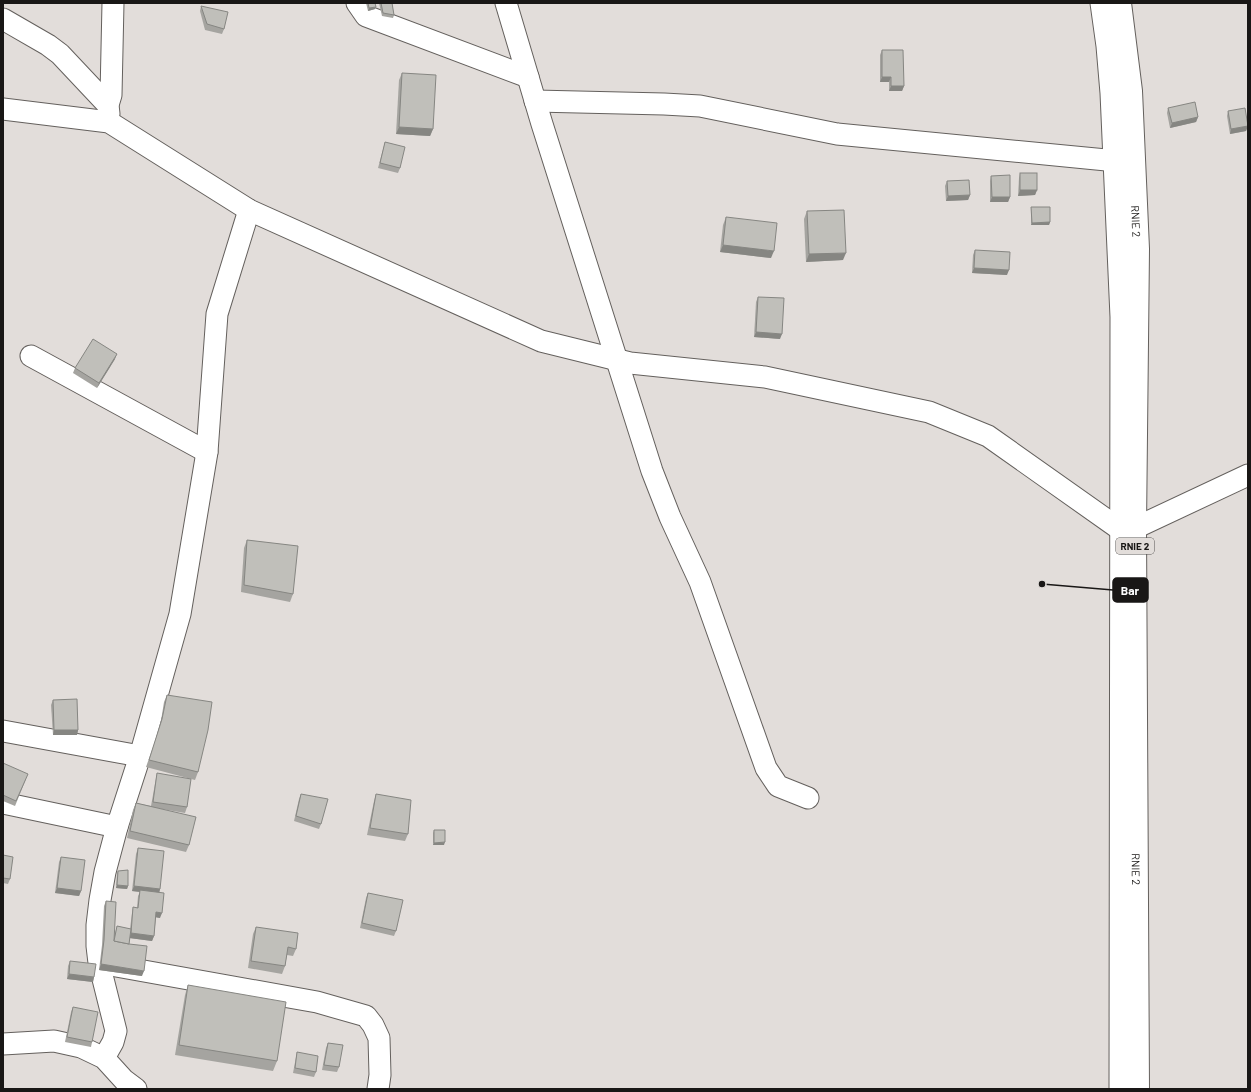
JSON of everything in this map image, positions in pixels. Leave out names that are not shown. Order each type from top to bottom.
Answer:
[{"type":"highway","name":"RNIE 2","points":[[1120,3],[1131,91],[1124,161],[1138,249],[1128,529],[1138,1089]]},
{"type":"street","points":[[109,113],[111,95],[113,3]]},
{"type":"street","points":[[357,3],[366,16],[528,77]]},
{"type":"street","points":[[506,3],[535,101],[652,471],[670,517],[700,582],[766,768],[778,786],[808,798]]},
{"type":"street","points":[[535,101],[700,106],[837,134],[1124,161],[1100,3]]},
{"type":"street","points":[[3,19],[54,50],[109,113],[249,210],[541,341],[630,363],[765,377],[929,412],[988,436],[1128,529]]},
{"type":"street","points":[[4,114],[109,113]]},
{"type":"street","points":[[104,1058],[114,1042],[116,1031],[99,964],[97,925],[100,900],[105,872],[117,827],[140,756],[180,614],[208,452],[217,314],[249,210]]},
{"type":"street","points":[[31,356],[208,452]]},
{"type":"street","points":[[1128,529],[1248,475]]},
{"type":"street","points":[[1120,1089],[1128,529]]},
{"type":"street","points":[[3,731],[140,756]]},
{"type":"street","points":[[3,803],[117,827]]},
{"type":"street","points":[[99,964],[317,1002],[366,1016],[373,1025],[379,1038],[380,1075],[378,1089]]},
{"type":"street","points":[[3,1044],[54,1041],[81,1047],[104,1058],[124,1080],[136,1089]]},
{"type":"building","points":[[368,3],[375,3],[376,7],[369,8]]},
{"type":"building","points":[[381,3],[392,3],[394,15],[383,13]]},
{"type":"building","points":[[201,6],[228,12],[224,29],[207,24]]},
{"type":"building","points":[[882,50],[903,50],[904,86],[891,86],[891,77],[882,77]]},
{"type":"building","points":[[402,73],[436,75],[433,129],[399,127]]},
{"type":"building","points":[[1195,102],[1198,117],[1172,123],[1168,108]]},
{"type":"building","points":[[1245,108],[1248,126],[1231,129],[1228,111]]},
{"type":"building","points":[[385,142],[405,147],[400,168],[380,163]]},
{"type":"building","points":[[1020,173],[1037,173],[1037,190],[1020,190]]},
{"type":"building","points":[[1010,175],[1010,197],[992,197],[991,176]]},
{"type":"building","points":[[969,180],[970,195],[948,196],[947,181]]},
{"type":"building","points":[[1031,207],[1050,207],[1050,222],[1032,223]]},
{"type":"building","points":[[844,210],[846,253],[809,254],[807,211]]},
{"type":"building","points":[[726,217],[777,223],[774,251],[723,245]]},
{"type":"building","points":[[975,250],[1010,252],[1009,270],[974,268]]},
{"type":"building","points":[[758,297],[784,298],[782,334],[756,332]]},
{"type":"building","points":[[93,339],[117,354],[99,383],[75,368]]},
{"type":"building","points":[[247,540],[298,546],[293,594],[244,585]]},
{"type":"building","points":[[167,695],[212,702],[208,730],[198,772],[149,760],[162,719]]},
{"type":"building","points":[[77,699],[78,730],[54,730],[53,700]]},
{"type":"building","points":[[3,763],[28,774],[16,801],[3,795]]},
{"type":"building","points":[[157,773],[191,779],[187,807],[153,802]]},
{"type":"building","points":[[301,794],[328,799],[321,824],[296,816]]},
{"type":"building","points":[[376,794],[411,800],[408,834],[370,828]]},
{"type":"building","points":[[136,803],[196,817],[189,845],[130,831]]},
{"type":"building","points":[[434,830],[445,830],[445,842],[434,843]]},
{"type":"building","points":[[138,848],[164,851],[160,889],[134,886]]},
{"type":"building","points":[[3,855],[13,857],[10,879],[3,878]]},
{"type":"building","points":[[61,857],[85,860],[81,891],[57,888]]},
{"type":"building","points":[[128,870],[128,886],[117,885],[118,871]]},
{"type":"building","points":[[140,890],[164,893],[162,913],[156,912],[154,936],[131,933],[133,907],[138,908]]},
{"type":"building","points":[[368,893],[403,900],[396,931],[362,923]]},
{"type":"building","points":[[106,901],[116,902],[114,941],[147,946],[144,971],[101,964]]},
{"type":"building","points":[[117,926],[131,929],[129,944],[114,941]]},
{"type":"building","points":[[256,927],[298,933],[296,949],[288,947],[285,966],[251,961]]},
{"type":"building","points":[[70,961],[96,964],[94,977],[69,974]]},
{"type":"building","points":[[188,985],[286,1002],[277,1061],[179,1045]]},
{"type":"building","points":[[73,1007],[98,1012],[92,1042],[67,1037]]},
{"type":"building","points":[[328,1043],[343,1045],[339,1067],[324,1065]]},
{"type":"building","points":[[297,1052],[318,1056],[316,1072],[295,1068]]},
{"type":"place","name":"Bar","points":[[1042,584]]}]
